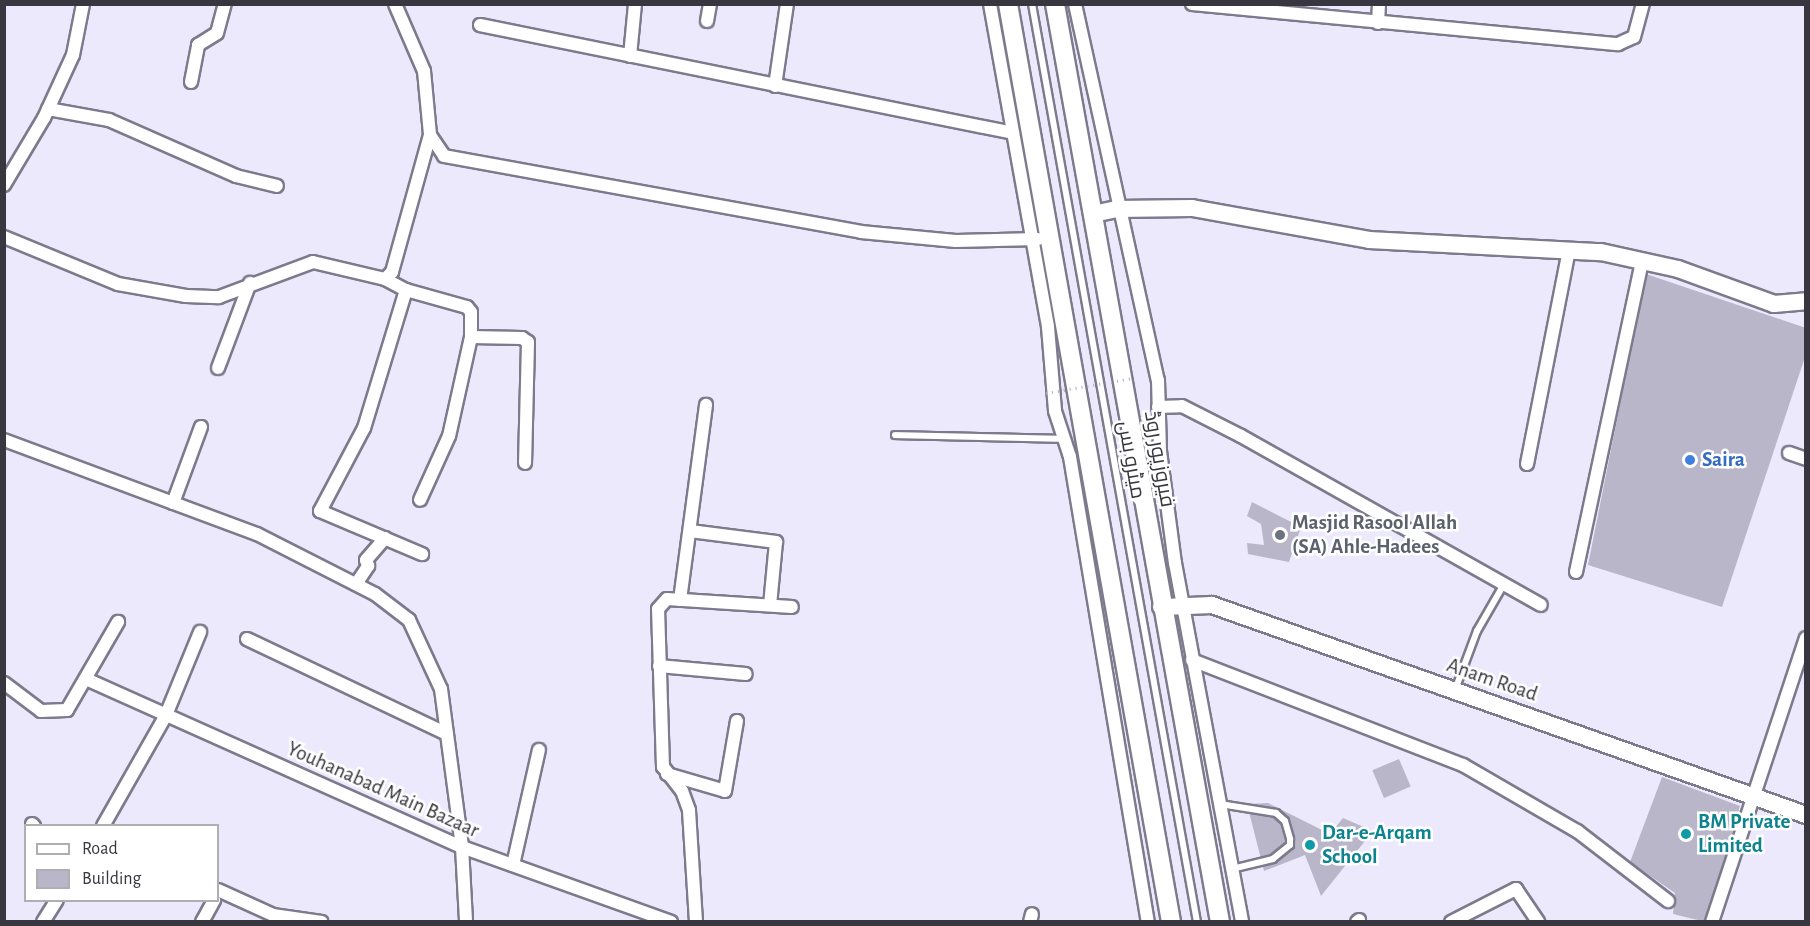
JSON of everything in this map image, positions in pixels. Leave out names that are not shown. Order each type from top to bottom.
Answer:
[{"type":"main road","points":[[1008,4],[1171,921]]},
{"type":"main road","name":"فیروزپور روڈ","points":[[1054,4],[1161,607],[1220,921]]},
{"type":"street","points":[[4,185],[48,109],[73,55],[83,4]]},
{"type":"street","points":[[191,82],[198,45],[217,33],[225,4]]},
{"type":"street","points":[[385,279],[392,272],[430,135],[424,71],[395,4]]},
{"type":"street","points":[[630,56],[635,4]]},
{"type":"street","points":[[707,21],[710,4]]},
{"type":"street","points":[[775,86],[787,4]]},
{"type":"street","points":[[990,4],[1053,356],[1055,411],[1066,439],[1120,740],[1148,921]]},
{"type":"street","points":[[1075,4],[1118,209],[1151,345],[1162,463],[1183,604],[1207,746],[1242,921]]},
{"type":"street","points":[[1192,4],[1618,44],[1634,37],[1643,4]]},
{"type":"street","points":[[1378,23],[1379,4]]},
{"type":"street","points":[[480,25],[1013,133]]},
{"type":"street","points":[[48,109],[109,120],[236,176],[277,186]]},
{"type":"street","points":[[430,135],[444,156],[827,228],[956,241],[1051,238]]},
{"type":"street","points":[[1093,214],[1118,209],[1222,211],[1370,240],[1569,250],[1678,268],[1774,304],[1806,301]]},
{"type":"street","points":[[4,237],[118,284],[186,296],[219,297],[250,283],[313,262],[385,279],[406,290],[467,307],[471,312],[471,337],[449,436],[420,500]]},
{"type":"street","points":[[1527,464],[1569,250]]},
{"type":"street","points":[[1576,572],[1642,261]]},
{"type":"street","points":[[218,368],[250,283]]},
{"type":"street","points":[[406,290],[364,428],[320,511],[422,554]]},
{"type":"street","points":[[471,337],[522,338],[528,342],[525,463]]},
{"type":"street","points":[[680,600],[706,405]]},
{"type":"street","points":[[1158,407],[1182,406],[1202,416],[1540,605]]},
{"type":"street","points":[[173,503],[201,427]]},
{"type":"street","points":[[4,440],[257,534],[356,584],[409,620],[441,689],[462,847],[466,921]]},
{"type":"street","points":[[1789,453],[1806,459]]},
{"type":"street","points":[[690,531],[776,542],[770,605]]},
{"type":"street","points":[[356,584],[368,566],[366,560],[385,538]]},
{"type":"street","points":[[696,921],[689,810],[682,790],[663,767],[658,609],[667,599],[792,607]]},
{"type":"street","name":"Anam Road","points":[[1161,607],[1183,604],[1212,605],[1806,815]]},
{"type":"street","points":[[4,683],[41,711],[56,713],[68,710],[118,622]]},
{"type":"street","points":[[104,824],[166,715],[200,632]]},
{"type":"street","points":[[1712,921],[1806,638]]},
{"type":"street","points":[[247,639],[447,734]]},
{"type":"street","points":[[1192,660],[1463,765],[1577,831],[1668,901]]},
{"type":"street","points":[[659,666],[746,674]]},
{"type":"street","name":"Youhanabad Main Bazaar","points":[[86,679],[462,847],[668,921]]},
{"type":"street","points":[[668,774],[725,791],[737,721]]},
{"type":"street","points":[[1187,750],[1207,746]]},
{"type":"street","points":[[513,865],[539,750]]},
{"type":"street","points":[[1213,887],[1233,876]]},
{"type":"street","points":[[1451,921],[1515,889],[1538,921]]},
{"type":"street","points":[[219,895],[272,918],[322,921]]},
{"type":"street","points":[[43,921],[56,902]]},
{"type":"street","points":[[202,921],[213,902]]},
{"type":"lane","name":"میٹرو بس","points":[[1032,4],[1197,921]]},
{"type":"lane","points":[[896,435],[1066,439]]},
{"type":"lane","points":[[1455,691],[1477,631],[1504,584]]},
{"type":"lane","points":[[1218,804],[1276,813],[1285,821],[1290,839],[1290,845],[1273,859],[1233,876]]},
{"type":"path","points":[[1046,393],[1133,378]]},
{"type":"building","name":"Saira","points":[[1646,274],[1806,328],[1806,354],[1722,607],[1588,565]]},
{"type":"building","name":"Masjid Rasool Allah (SA) Ahle-Hadees","points":[[1252,502],[1301,527],[1289,562],[1248,554],[1247,543],[1264,545],[1261,524],[1247,516]]},
{"type":"building","points":[[1399,759],[1411,787],[1384,798],[1372,770]]},
{"type":"building","name":"BM Private Limited","points":[[1662,777],[1740,806],[1706,922],[1673,914],[1675,893],[1630,862]]},
{"type":"building","name":"Dar-e-Arqam School","points":[[1268,803],[1330,834],[1343,818],[1373,831],[1321,896],[1305,855],[1264,871],[1247,804]]},
{"type":"place","name":"Saira","points":[[1690,460]]},
{"type":"place","name":"Masjid Rasool Allah (SA) Ahle-Hadees","points":[[1280,535]]},
{"type":"place","name":"BM Private Limited","points":[[1686,834]]},
{"type":"place","name":"Dar-e-Arqam School","points":[[1310,845]]}]
